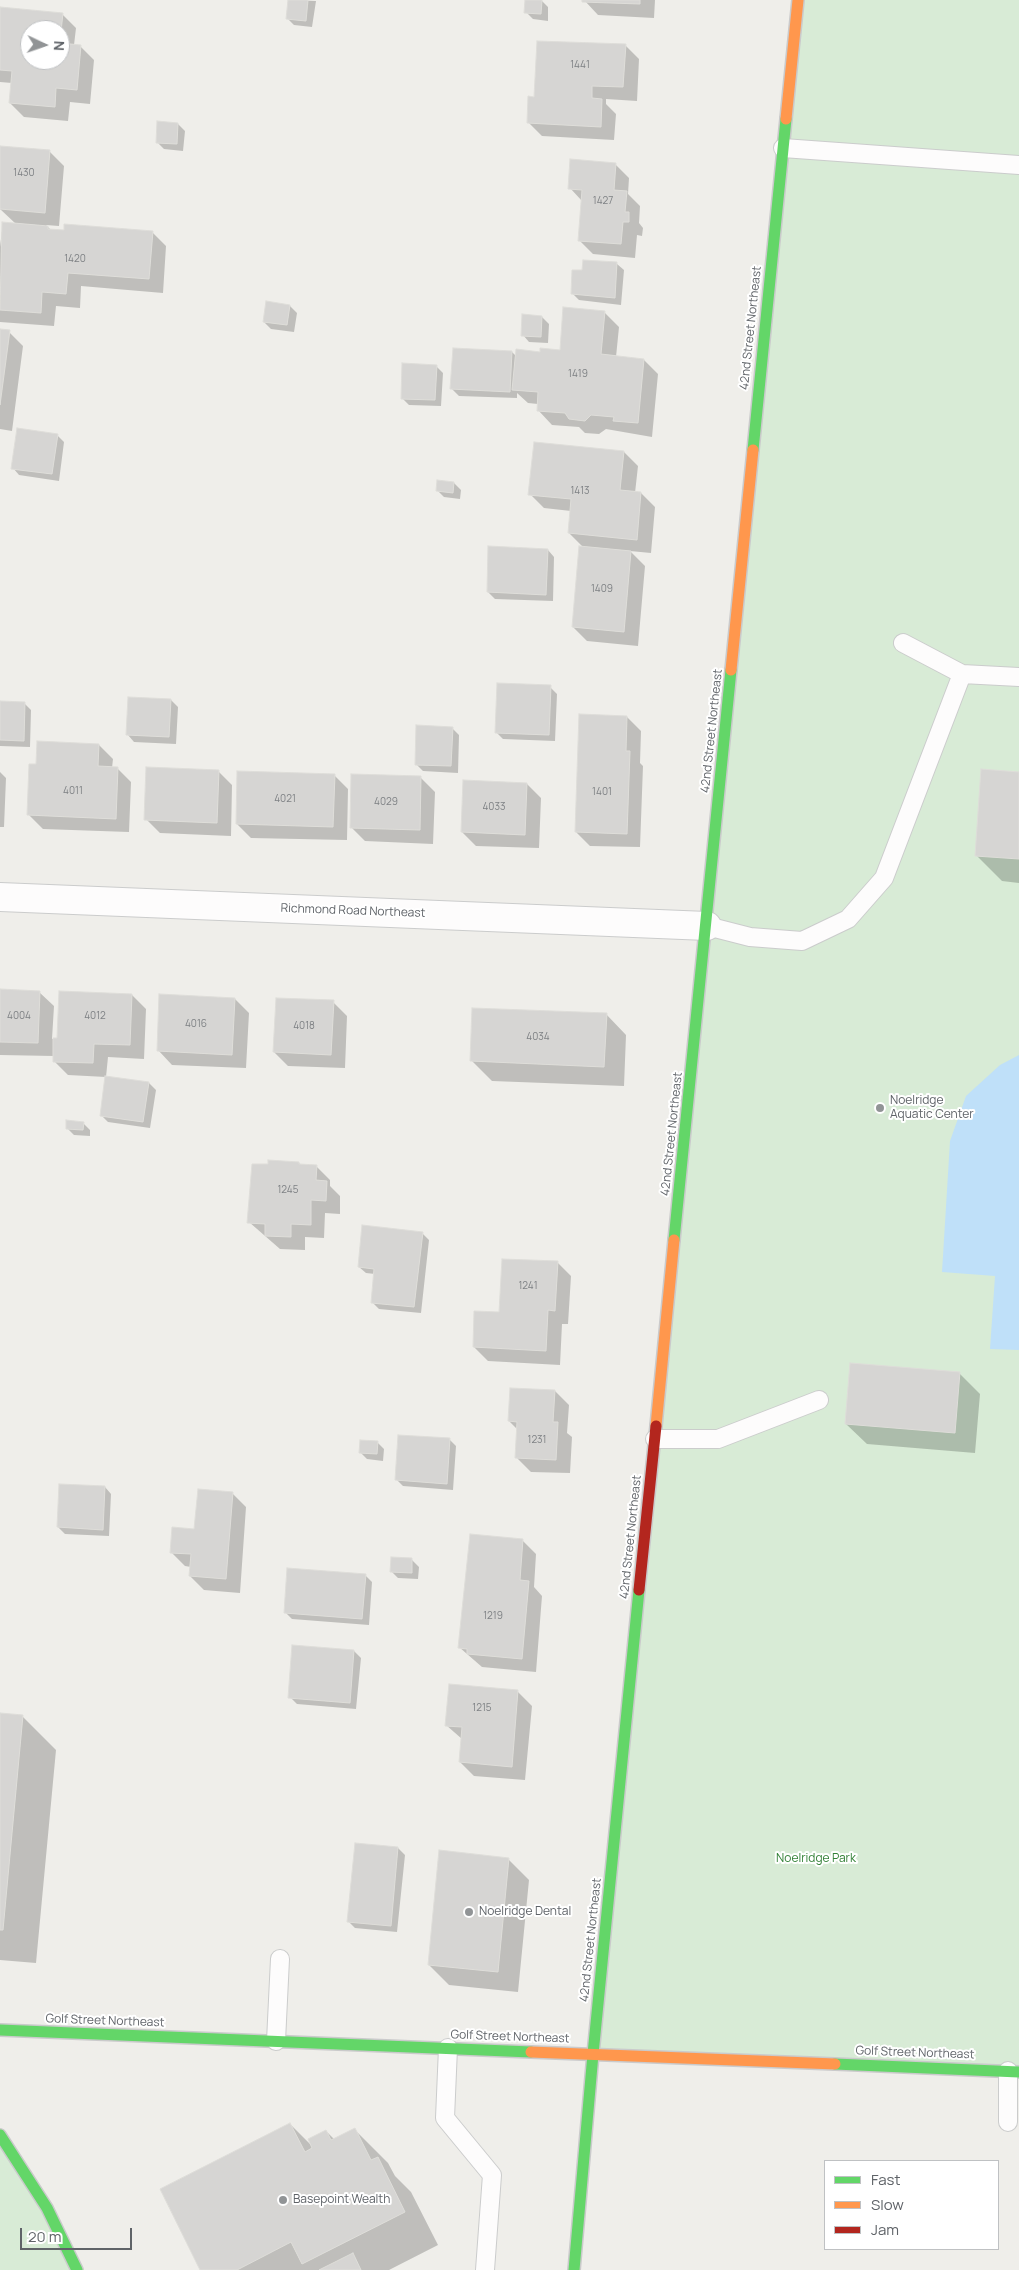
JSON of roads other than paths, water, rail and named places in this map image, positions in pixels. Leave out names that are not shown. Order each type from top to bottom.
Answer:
[{"type":"street","name":"42nd Street Northeast","points":[[574,2270],[593,2054],[798,0]]},
{"type":"street","name":"Richmond Road Northeast","points":[[0,897],[707,926]]},
{"type":"street","name":"Golf Street Northeast","points":[[0,2030],[1014,2071]]},
{"type":"street","points":[[0,2135],[47,2208],[77,2270]]},
{"type":"lane","points":[[783,148],[1019,165]]},
{"type":"lane","points":[[903,643],[962,674],[1019,678]]},
{"type":"lane","points":[[707,926],[750,937],[802,941],[848,919],[884,878],[962,674]]},
{"type":"lane","points":[[655,1439],[718,1439],[819,1400]]},
{"type":"lane","points":[[276,2041],[280,1959]]},
{"type":"lane","points":[[448,2048],[445,2118],[492,2175],[485,2270]]},
{"type":"lane","points":[[1008,2122],[1014,2071]]},
{"type":"water","points":[[1019,1055],[1019,1350],[990,1349],[995,1276],[942,1272],[950,1141],[966,1096],[1000,1065]]},
{"type":"place","name":"Noelridge Aquatic Center","points":[[880,1108]]},
{"type":"place","name":"Noelridge Dental","points":[[469,1912]]},
{"type":"place","name":"Basepoint Wealth","points":[[283,2200]]},
{"type":"park label","name":"Noelridge Park","points":[[816,1859]]}]
